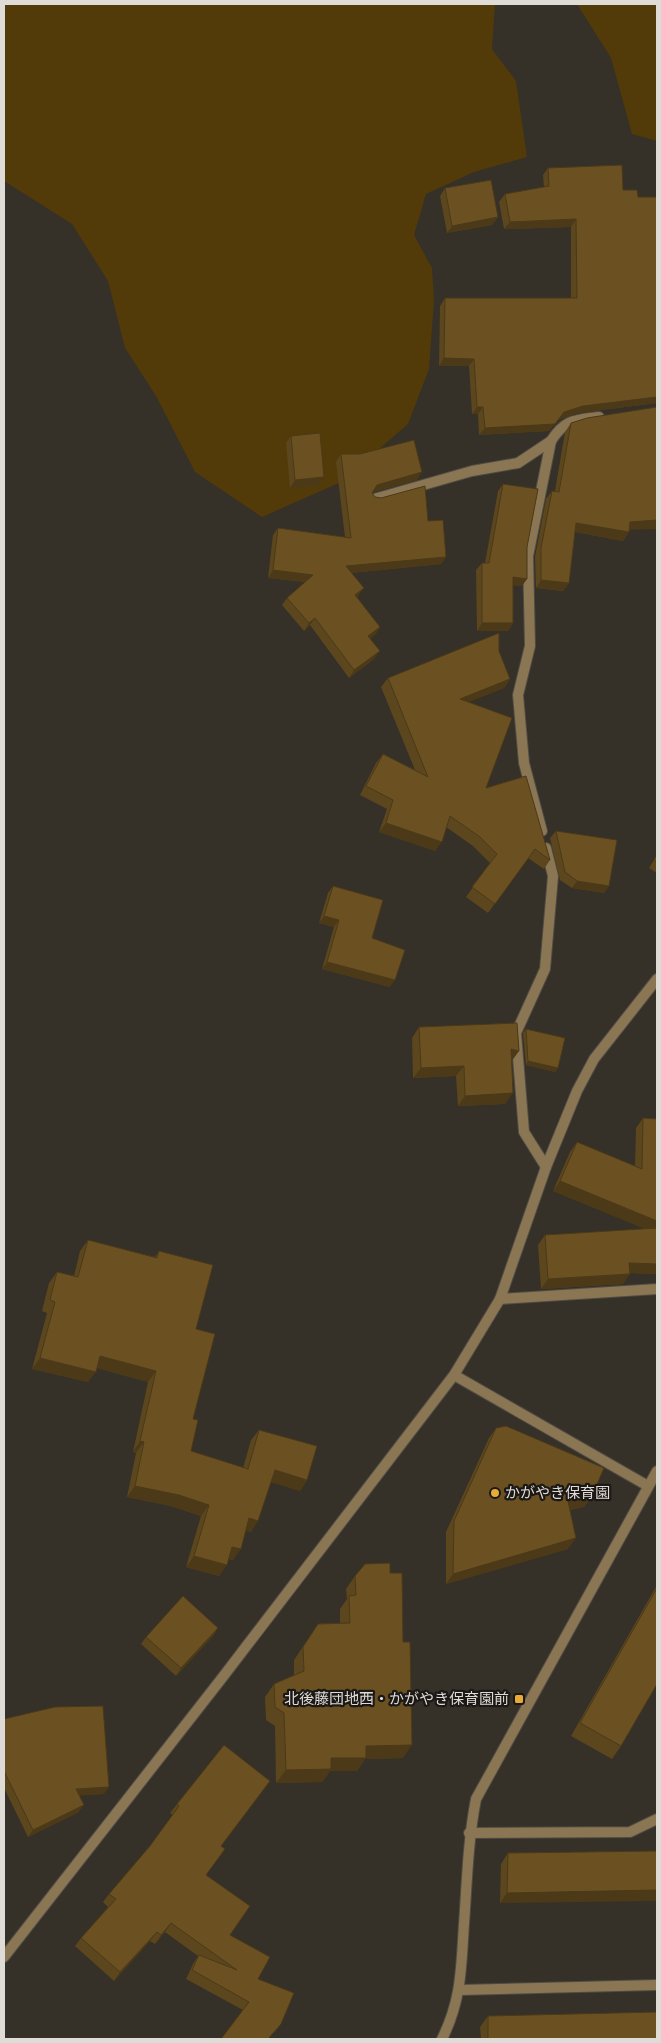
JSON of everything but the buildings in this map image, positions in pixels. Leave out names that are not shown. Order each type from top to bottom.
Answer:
[{"type":"street","points":[[546,1168],[524,1132],[516,1033],[545,969],[553,876],[524,763],[518,695],[530,646],[528,556],[552,441],[561,426],[580,420],[609,416]]},
{"type":"street","points":[[374,499],[472,471],[518,463],[552,441]]},
{"type":"street","points":[[4,1956],[454,1375],[500,1299],[546,1168],[577,1091],[594,1059],[657,979]]},
{"type":"street","points":[[500,1299],[657,1289]]},
{"type":"street","points":[[454,1375],[648,1486]]},
{"type":"street","points":[[442,2039],[450,2022],[460,1990],[470,1833],[476,1799],[657,1471]]},
{"type":"street","points":[[470,1833],[630,1832],[657,1819]]},
{"type":"street","points":[[460,1990],[657,1985]]},
{"type":"shaded area","points":[[4,4],[495,4],[492,49],[516,81],[527,157],[474,172],[426,194],[414,235],[432,268],[434,301],[429,369],[408,424],[341,482],[262,517],[195,472],[156,396],[125,348],[108,281],[72,224],[4,181]]},
{"type":"shaded area","points":[[577,4],[657,4],[657,141],[632,134],[611,58]]},
{"type":"place","name":"かがやき保育園","points":[[495,1493]]},
{"type":"place","name":"北後藤団地西・かがやき保育園前","points":[[519,1699]]}]
